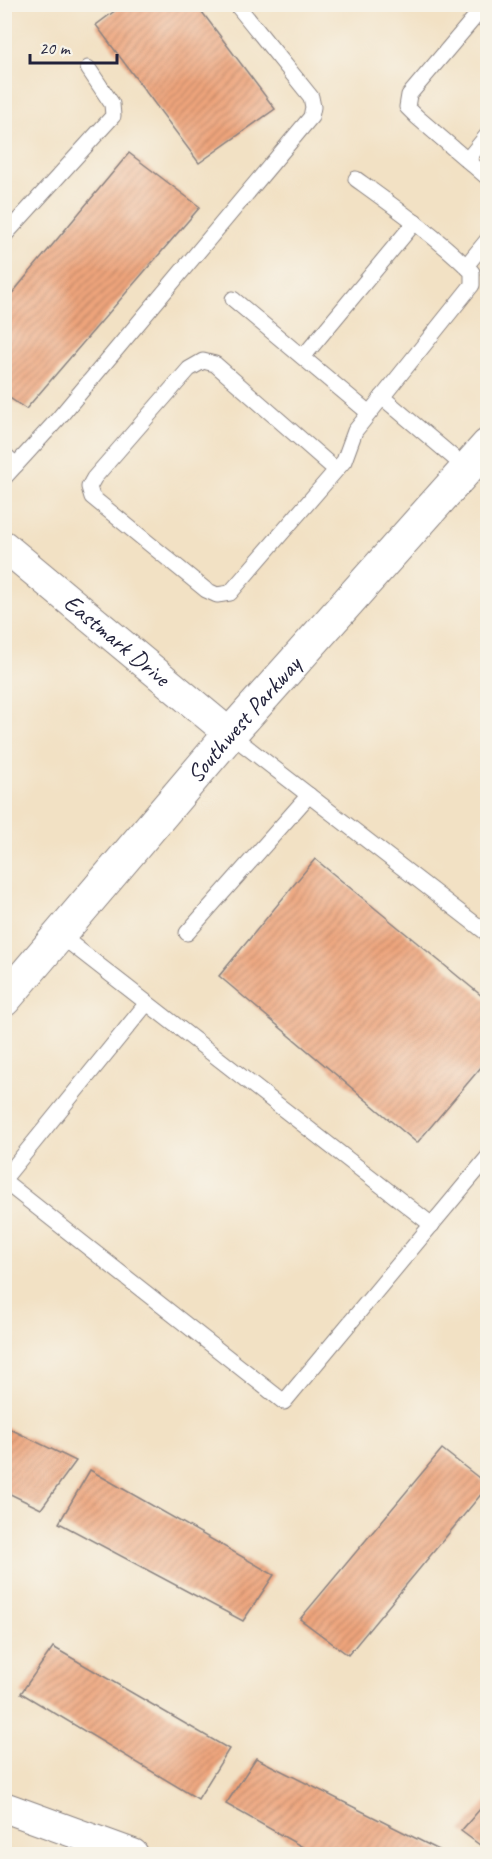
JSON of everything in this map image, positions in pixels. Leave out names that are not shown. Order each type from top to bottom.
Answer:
[{"type":"main road","name":"Southwest Parkway","points":[[4,1000],[230,734],[488,445]]},
{"type":"street","name":"Eastmark Drive","points":[[4,546],[230,734]]},
{"type":"street","points":[[4,1807],[133,1854]]},
{"type":"lane","points":[[4,478],[58,419],[311,117],[312,97],[236,4]]},
{"type":"lane","points":[[486,4],[409,95],[407,107],[488,178]]},
{"type":"lane","points":[[4,236],[113,116],[112,104],[88,68]]},
{"type":"lane","points":[[467,160],[488,134]]},
{"type":"lane","points":[[336,470],[215,364],[203,362],[189,369],[94,478],[89,487],[92,497],[206,590],[217,595],[230,593],[344,461],[355,431],[472,285],[472,272],[466,266],[415,222],[356,179]]},
{"type":"lane","points":[[303,357],[415,222]]},
{"type":"lane","points":[[466,266],[488,239]]},
{"type":"lane","points":[[233,299],[369,413]]},
{"type":"lane","points":[[382,397],[466,468]]},
{"type":"lane","points":[[4,454],[16,465]]},
{"type":"lane","points":[[230,734],[488,934]]},
{"type":"lane","points":[[187,933],[309,795]]},
{"type":"lane","points":[[60,935],[432,1225]]},
{"type":"lane","points":[[147,1003],[4,1180],[284,1402],[488,1157]]},
{"type":"building","points":[[124,4],[196,4],[275,109],[199,163],[96,25]]},
{"type":"building","points":[[129,153],[200,207],[26,409],[4,394],[4,303]]},
{"type":"building","points":[[315,859],[488,1001],[488,1059],[417,1143],[219,976]]},
{"type":"building","points":[[4,1426],[76,1461],[41,1509],[4,1491]]},
{"type":"building","points":[[442,1449],[488,1486],[348,1655],[300,1619]]},
{"type":"building","points":[[90,1470],[274,1575],[243,1621],[59,1523]]},
{"type":"building","points":[[53,1647],[229,1749],[198,1799],[21,1693]]},
{"type":"building","points":[[256,1758],[447,1854],[315,1854],[226,1804]]},
{"type":"building","points":[[488,1800],[488,1851],[461,1831]]}]
